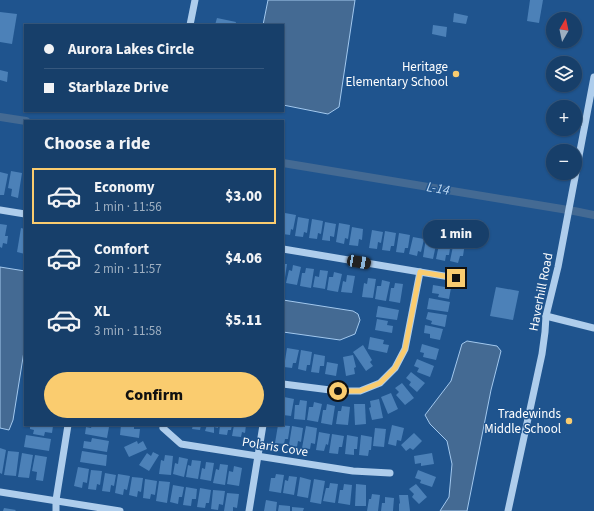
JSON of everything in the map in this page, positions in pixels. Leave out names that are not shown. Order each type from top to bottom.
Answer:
[{"type":"street","points":[[190,24],[195,0]]},
{"type":"street","name":"Haverhill Road","points":[[508,511],[542,354],[546,316],[558,267],[594,77]]},
{"type":"street","points":[[0,210],[24,214]]},
{"type":"street","points":[[284,249],[456,278]]},
{"type":"street","points":[[284,384],[338,391],[360,391],[380,383],[395,368],[405,349],[420,272]]},
{"type":"street","points":[[546,316],[594,328]]},
{"type":"street","points":[[56,511],[56,500],[68,426]]},
{"type":"street","points":[[249,511],[263,426]]},
{"type":"street","name":"Polaris Cove","points":[[163,428],[181,444],[353,471],[390,472]]},
{"type":"street","points":[[0,492],[120,511]]},
{"type":"street","points":[[51,511],[56,500]]},
{"type":"water","points":[[268,0],[355,0],[339,107],[328,114],[284,105],[284,24],[263,24]]},
{"type":"water","points":[[0,267],[24,271],[24,351],[13,420],[9,430],[0,428]]},
{"type":"water","points":[[284,300],[353,311],[358,314],[360,320],[355,334],[340,340],[284,332]]},
{"type":"water","points":[[467,341],[497,346],[501,351],[491,390],[467,511],[440,511],[449,497],[452,464],[447,441],[430,424],[425,415],[451,381],[462,344]]},
{"type":"building","points":[[530,0],[543,0],[539,23],[527,21]]},
{"type":"building","points":[[0,12],[17,14],[12,44],[0,42]]},
{"type":"building","points":[[454,13],[468,16],[466,24],[453,22]]},
{"type":"building","points":[[217,18],[236,22],[235,24],[215,24]]},
{"type":"building","points":[[433,25],[447,27],[446,37],[432,34]]},
{"type":"building","points":[[0,70],[8,72],[7,82],[0,80]]},
{"type":"building","points":[[11,171],[22,173],[18,198],[11,196],[12,189],[8,188]]},
{"type":"building","points":[[0,172],[8,174],[4,195],[0,195]]},
{"type":"building","points":[[285,213],[296,215],[293,230],[291,229],[290,235],[284,234]]},
{"type":"building","points":[[298,217],[309,219],[307,233],[304,232],[303,237],[295,236]]},
{"type":"building","points":[[312,219],[323,221],[321,234],[318,233],[317,239],[309,238]]},
{"type":"building","points":[[325,222],[336,224],[334,237],[330,236],[330,241],[322,240]]},
{"type":"building","points":[[339,223],[350,225],[348,239],[345,238],[344,244],[336,242]]},
{"type":"building","points":[[0,224],[7,225],[5,236],[8,236],[7,244],[3,243],[2,248],[0,247]]},
{"type":"building","points":[[352,227],[363,229],[362,240],[359,239],[358,246],[349,245]]},
{"type":"building","points":[[21,228],[24,229],[24,254],[17,252]]},
{"type":"building","points":[[372,230],[383,232],[381,243],[378,242],[377,249],[369,248]]},
{"type":"building","points":[[385,231],[396,233],[394,246],[391,246],[390,251],[382,250]]},
{"type":"building","points":[[399,233],[410,235],[408,248],[405,248],[404,253],[396,252]]},
{"type":"building","points":[[413,237],[424,239],[421,252],[418,251],[417,256],[409,254]]},
{"type":"building","points":[[426,238],[437,240],[433,259],[423,257]]},
{"type":"building","points":[[440,240],[451,242],[449,255],[446,255],[445,261],[436,259]]},
{"type":"building","points":[[454,241],[465,243],[463,256],[460,256],[458,263],[450,261]]},
{"type":"building","points":[[284,264],[287,264],[284,284]]},
{"type":"building","points":[[293,265],[301,267],[297,285],[286,283],[289,270],[292,271]]},
{"type":"building","points":[[306,268],[314,269],[311,288],[300,286],[302,273],[305,273]]},
{"type":"building","points":[[320,270],[328,271],[325,289],[313,287],[315,276],[319,277]]},
{"type":"building","points":[[334,272],[342,274],[338,292],[327,290],[329,277],[333,277]]},
{"type":"building","points":[[347,275],[355,276],[352,293],[341,292],[343,281],[346,282]]},
{"type":"building","points":[[368,278],[376,279],[373,298],[362,297],[364,283],[367,284]]},
{"type":"building","points":[[382,280],[390,282],[386,301],[375,299],[377,286],[381,286]]},
{"type":"building","points":[[395,283],[403,284],[400,303],[389,301],[391,288],[394,288]]},
{"type":"building","points":[[433,285],[451,288],[449,299],[438,297],[439,294],[432,293]]},
{"type":"building","points":[[496,287],[519,291],[513,320],[490,316]]},
{"type":"building","points":[[429,298],[450,302],[448,312],[427,309]]},
{"type":"building","points":[[378,306],[399,310],[397,320],[376,317]]},
{"type":"building","points":[[428,312],[447,315],[445,327],[431,324],[432,321],[426,319]]},
{"type":"building","points":[[377,319],[388,321],[387,325],[393,326],[392,333],[375,330]]},
{"type":"building","points":[[425,325],[443,329],[440,340],[430,338],[430,334],[424,333]]},
{"type":"building","points":[[370,337],[384,340],[383,344],[389,345],[387,353],[368,349]]},
{"type":"building","points":[[422,344],[439,349],[436,360],[423,357],[424,353],[420,352]]},
{"type":"building","points":[[363,345],[372,360],[370,362],[373,366],[366,371],[353,352]]},
{"type":"building","points":[[287,348],[299,350],[296,363],[293,363],[292,368],[284,367]]},
{"type":"building","points":[[301,350],[312,352],[310,365],[307,365],[306,371],[298,369]]},
{"type":"building","points":[[314,354],[325,356],[324,366],[320,366],[319,373],[311,372]]},
{"type":"building","points":[[353,355],[356,367],[354,368],[355,374],[346,376],[343,357]]},
{"type":"building","points":[[417,359],[434,366],[430,377],[417,372],[419,368],[414,366]]},
{"type":"building","points":[[327,362],[338,364],[336,376],[325,374]]},
{"type":"building","points":[[411,372],[425,383],[417,392],[409,385],[411,382],[406,378]]},
{"type":"building","points":[[402,383],[414,398],[405,405],[396,395],[399,392],[395,388]]},
{"type":"building","points":[[391,393],[398,409],[388,414],[381,397]]},
{"type":"building","points":[[284,397],[294,399],[291,416],[284,415]]},
{"type":"building","points":[[379,399],[383,418],[372,420],[369,408],[371,407],[370,401]]},
{"type":"building","points":[[300,400],[307,401],[305,420],[294,419],[295,405],[299,405]]},
{"type":"building","points":[[314,402],[322,404],[318,422],[307,420],[309,407],[313,407]]},
{"type":"building","points":[[327,404],[335,406],[332,425],[321,423],[323,410],[326,410]]},
{"type":"building","points":[[354,404],[365,404],[366,424],[355,425]]},
{"type":"building","points":[[342,406],[350,407],[348,425],[336,424],[338,411],[341,411]]},
{"type":"building","points":[[392,425],[404,428],[401,441],[397,440],[396,446],[388,444]]},
{"type":"building","points":[[30,426],[53,426],[52,433],[45,432],[44,436],[33,434],[34,430],[30,429]]},
{"type":"building","points":[[92,426],[109,427],[107,438],[85,434],[86,427],[91,428]]},
{"type":"building","points":[[121,426],[134,426],[134,429],[140,429],[139,438],[120,435]]},
{"type":"building","points":[[193,426],[201,426],[200,430],[192,429]]},
{"type":"building","points":[[207,426],[218,426],[218,428],[214,427],[214,433],[205,431]]},
{"type":"building","points":[[220,426],[232,426],[231,430],[228,430],[227,435],[219,434]]},
{"type":"building","points":[[234,426],[246,426],[245,433],[242,432],[241,437],[232,436]]},
{"type":"building","points":[[278,426],[290,426],[288,439],[285,439],[284,444],[275,443]]},
{"type":"building","points":[[292,426],[303,428],[301,442],[298,441],[297,447],[289,445]]},
{"type":"building","points":[[306,426],[317,428],[315,444],[311,443],[310,449],[302,448]]},
{"type":"building","points":[[375,428],[386,429],[384,447],[373,446]]},
{"type":"building","points":[[319,432],[330,434],[328,445],[326,444],[324,451],[316,450]]},
{"type":"building","points":[[414,433],[422,441],[413,450],[410,448],[406,451],[401,445]]},
{"type":"building","points":[[332,434],[344,436],[342,447],[339,447],[338,454],[329,453]]},
{"type":"building","points":[[26,435],[51,439],[49,451],[24,447]]},
{"type":"building","points":[[347,435],[358,437],[357,449],[354,449],[354,455],[345,454]]},
{"type":"building","points":[[361,435],[372,437],[371,450],[369,450],[368,456],[359,455]]},
{"type":"building","points":[[92,438],[109,441],[107,452],[83,448],[84,441],[91,442]]},
{"type":"building","points":[[137,441],[138,444],[143,441],[147,449],[129,457],[124,447]]},
{"type":"building","points":[[0,448],[6,450],[2,474],[0,473]]},
{"type":"building","points":[[8,451],[19,452],[16,476],[4,475]]},
{"type":"building","points":[[82,451],[107,455],[106,466],[80,462]]},
{"type":"building","points":[[153,452],[159,455],[149,471],[139,465],[147,453],[151,456]]},
{"type":"building","points":[[22,453],[33,455],[29,478],[18,477]]},
{"type":"building","points":[[432,453],[434,464],[421,466],[421,463],[415,464],[414,456]]},
{"type":"building","points":[[35,455],[47,457],[43,481],[36,480],[37,472],[32,471]]},
{"type":"building","points":[[165,455],[173,456],[171,475],[159,474],[161,460],[164,461]]},
{"type":"building","points":[[179,457],[188,459],[184,477],[173,474],[175,463],[178,464]]},
{"type":"building","points":[[192,460],[201,461],[198,479],[186,477],[188,465],[191,466]]},
{"type":"building","points":[[206,462],[214,463],[211,481],[200,479],[202,468],[205,469]]},
{"type":"building","points":[[220,464],[228,465],[225,485],[213,483],[216,469],[219,470]]},
{"type":"building","points":[[234,466],[242,468],[239,486],[227,484],[229,471],[233,472]]},
{"type":"building","points":[[78,467],[89,469],[87,483],[83,482],[82,488],[74,486]]},
{"type":"building","points":[[91,470],[102,471],[100,485],[97,484],[96,490],[88,489]]},
{"type":"building","points":[[418,470],[436,477],[432,487],[420,483],[421,480],[415,478]]},
{"type":"building","points":[[105,473],[116,475],[114,486],[111,485],[110,492],[102,491]]},
{"type":"building","points":[[118,474],[130,476],[127,490],[124,489],[123,495],[115,493]]},
{"type":"building","points":[[276,474],[284,475],[281,493],[269,491],[271,478],[275,478]]},
{"type":"building","points":[[289,476],[297,477],[294,495],[283,493],[285,480],[288,481]]},
{"type":"building","points":[[132,477],[143,478],[141,492],[138,491],[137,497],[129,495]]},
{"type":"building","points":[[300,477],[311,480],[308,498],[297,496]]},
{"type":"building","points":[[145,479],[157,481],[155,495],[151,494],[150,499],[143,498]]},
{"type":"building","points":[[314,479],[325,481],[321,504],[310,502]]},
{"type":"building","points":[[159,481],[170,482],[167,503],[156,501]]},
{"type":"building","points":[[330,483],[338,484],[335,503],[323,501],[326,488],[329,488]]},
{"type":"building","points":[[344,484],[352,485],[350,505],[338,503],[340,490],[343,490]]},
{"type":"building","points":[[356,484],[366,485],[366,506],[355,506]]},
{"type":"building","points":[[416,484],[427,497],[419,504],[412,497],[414,494],[409,489]]},
{"type":"building","points":[[173,485],[184,487],[182,497],[179,497],[178,504],[170,502]]},
{"type":"building","points":[[186,487],[197,489],[196,499],[192,499],[191,506],[183,505]]},
{"type":"building","points":[[200,488],[211,490],[209,503],[206,503],[205,508],[197,507]]},
{"type":"building","points":[[213,490],[225,491],[223,505],[219,504],[218,510],[211,509]]},
{"type":"building","points":[[227,493],[239,494],[237,508],[233,507],[233,511],[224,511]]},
{"type":"building","points":[[372,494],[380,495],[378,511],[367,511],[369,499],[371,499]]},
{"type":"building","points":[[399,495],[408,495],[410,511],[399,511]]},
{"type":"building","points":[[385,497],[394,498],[393,511],[381,511],[382,503],[385,503]]},
{"type":"building","points":[[266,500],[277,502],[276,511],[264,511]]},
{"type":"building","points":[[279,505],[290,506],[290,511],[278,511]]},
{"type":"building","points":[[292,507],[304,508],[303,511],[292,511]]},
{"type":"building","points":[[4,508],[16,510],[3,511]]},
{"type":"waterway","name":"L-14","points":[[0,117],[24,121]]},
{"type":"waterway","name":"L-14","points":[[284,163],[594,215]]},
{"type":"place","name":"Heritage Elementary School","points":[[456,74]]},
{"type":"place","name":"Tradewinds Middle School","points":[[569,421]]},
{"type":"route","points":[[338,391],[360,391],[380,383],[395,368],[405,349],[420,272],[456,278]]}]
